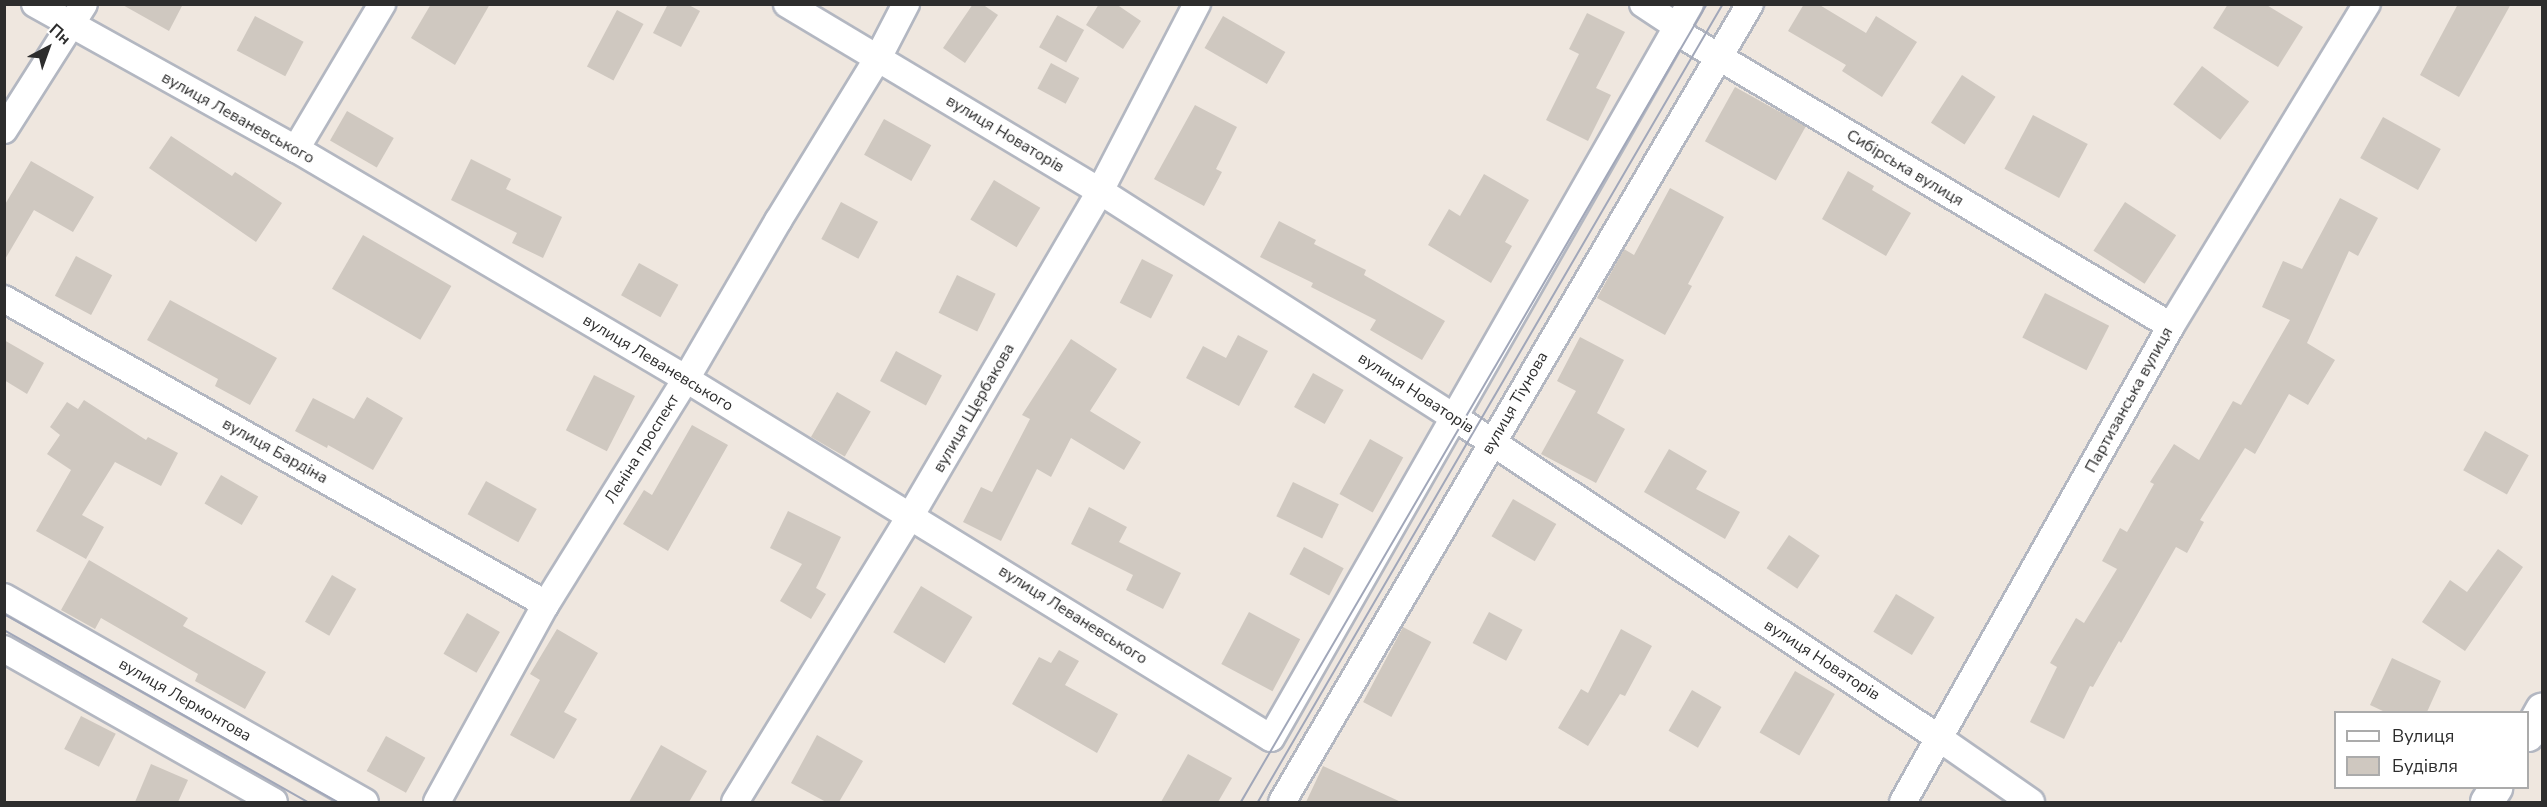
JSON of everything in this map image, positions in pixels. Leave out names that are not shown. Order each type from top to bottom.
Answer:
[{"type":"street","name":"вулиця Леваневського","points":[[35,4],[79,15],[296,149],[686,379],[911,515],[1271,738],[1454,417]]},
{"type":"street","points":[[296,149],[382,4]]},
{"type":"street","name":"вулиця Новаторів","points":[[788,4],[1100,191],[1454,417],[1939,738],[2031,802]]},
{"type":"street","name":"Леніна проспект","points":[[437,802],[546,604],[686,379],[777,221],[878,58],[906,4]]},
{"type":"street","name":"вулиця Щербакова","points":[[735,802],[911,515],[1100,191],[1197,4]]},
{"type":"street","name":"Сибірська вулиця","points":[[1643,4],[1678,27],[1687,38],[1718,57],[2171,327]]},
{"type":"street","points":[[1454,417],[1690,4]]},
{"type":"street","name":"вулиця Тіунова","points":[[1281,802],[1750,4]]},
{"type":"street","name":"Партизанська вулиця","points":[[1903,802],[2171,327],[2367,4]]},
{"type":"street","points":[[4,130],[79,15]]},
{"type":"street","name":"вулиця Бардіна","points":[[4,299],[546,604]]},
{"type":"street","name":"вулиця Лермонтова","points":[[4,597],[364,802]]},
{"type":"street","points":[[4,649],[274,802]]},
{"type":"street","points":[[2529,733],[2542,710]]},
{"type":"street","points":[[2487,802],[2495,789]]},
{"type":"building","points":[[121,4],[183,4],[169,31]]},
{"type":"building","points":[[431,4],[490,4],[455,65],[411,38]]},
{"type":"building","points":[[668,4],[687,4],[700,11],[681,47],[653,33]]},
{"type":"building","points":[[973,4],[982,4],[998,15],[965,63],[943,48]]},
{"type":"building","points":[[1099,4],[1116,4],[1141,21],[1123,49],[1086,25]]},
{"type":"building","points":[[1804,4],[1818,4],[1866,33],[1876,16],[1917,42],[1882,97],[1842,71],[1846,65],[1788,31]]},
{"type":"building","points":[[2228,4],[2265,4],[2303,27],[2278,67],[2213,28]]},
{"type":"building","points":[[2458,4],[2511,4],[2459,97],[2420,75]]},
{"type":"building","points":[[617,10],[643,24],[613,81],[587,67]]},
{"type":"building","points":[[1587,13],[1625,32],[1596,88],[1611,95],[1588,141],[1546,120],[1579,54],[1569,49]]},
{"type":"building","points":[[1057,15],[1084,30],[1066,62],[1039,47]]},
{"type":"building","points":[[255,16],[304,42],[285,76],[237,50]]},
{"type":"building","points":[[1223,16],[1285,52],[1267,84],[1204,48]]},
{"type":"building","points":[[1051,63],[1079,78],[1066,104],[1037,89]]},
{"type":"building","points":[[2202,66],[2249,102],[2220,140],[2173,104]]},
{"type":"building","points":[[1962,75],[1996,97],[1965,145],[1931,123]]},
{"type":"building","points":[[1735,87],[1806,126],[1776,180],[1705,141]]},
{"type":"building","points":[[1195,105],[1237,127],[1216,169],[1222,172],[1204,206],[1154,179]]},
{"type":"building","points":[[347,111],[394,138],[377,167],[330,140]]},
{"type":"building","points":[[2033,115],[2088,144],[2059,198],[2004,169]]},
{"type":"building","points":[[2383,117],[2441,149],[2418,190],[2360,158]]},
{"type":"building","points":[[884,119],[931,145],[911,181],[864,155]]},
{"type":"building","points":[[171,136],[232,176],[235,172],[282,203],[256,242],[149,168]]},
{"type":"building","points":[[471,159],[511,179],[506,189],[562,217],[543,258],[512,243],[517,233],[451,200]]},
{"type":"building","points":[[31,161],[94,197],[73,232],[34,210],[4,261],[4,206]]},
{"type":"building","points":[[1848,171],[1874,186],[1872,190],[1911,213],[1886,256],[1822,219]]},
{"type":"building","points":[[1484,174],[1529,200],[1505,242],[1512,246],[1491,283],[1428,245],[1449,209],[1460,216]]},
{"type":"building","points":[[994,180],[1040,208],[1017,247],[970,219]]},
{"type":"building","points":[[1670,188],[1724,217],[1688,284],[1692,286],[1665,335],[1597,298],[1624,249],[1634,255]]},
{"type":"building","points":[[2340,198],[2378,218],[2358,256],[2349,251],[2307,343],[2335,360],[2308,405],[2289,394],[2255,454],[2245,448],[2200,520],[2204,522],[2187,553],[2176,547],[2121,643],[2119,641],[2093,687],[2090,686],[2064,739],[2030,722],[2057,667],[2050,663],[2076,618],[2084,623],[2117,569],[2102,561],[2120,528],[2127,532],[2154,484],[2150,482],[2174,444],[2199,460],[2233,401],[2241,405],[2290,320],[2262,307],[2283,261],[2302,269]]},
{"type":"building","points":[[841,202],[878,222],[858,259],[821,239]]},
{"type":"building","points":[[2125,202],[2176,235],[2145,284],[2093,251]]},
{"type":"building","points":[[1279,221],[1316,240],[1314,244],[1366,270],[1364,275],[1445,321],[1422,360],[1370,330],[1376,320],[1311,287],[1313,283],[1260,257]]},
{"type":"building","points":[[363,235],[451,286],[420,340],[332,289]]},
{"type":"building","points":[[76,256],[112,275],[91,315],[55,296]]},
{"type":"building","points":[[1142,259],[1173,275],[1151,319],[1120,303]]},
{"type":"building","points":[[639,263],[678,285],[660,317],[621,295]]},
{"type":"building","points":[[957,275],[996,294],[977,332],[939,313]]},
{"type":"building","points":[[2045,293],[2109,326],[2086,370],[2022,338]]},
{"type":"building","points":[[170,300],[277,358],[250,405],[215,386],[218,379],[147,340]]},
{"type":"building","points":[[1238,335],[1268,351],[1239,406],[1186,378],[1203,346],[1226,358]]},
{"type":"building","points":[[1580,337],[1624,360],[1597,413],[1625,429],[1596,483],[1541,454],[1576,391],[1557,381]]},
{"type":"building","points":[[1071,339],[1117,369],[1090,411],[1141,442],[1124,470],[1071,438],[1051,477],[1037,469],[1001,541],[963,522],[981,487],[992,492],[1030,419],[1022,415]]},
{"type":"building","points":[[4,340],[44,363],[27,394],[4,380]]},
{"type":"building","points":[[896,351],[942,375],[926,405],[880,381]]},
{"type":"building","points":[[1313,373],[1344,390],[1325,424],[1294,407]]},
{"type":"building","points":[[594,375],[635,396],[607,451],[566,430]]},
{"type":"building","points":[[837,392],[871,412],[845,457],[811,437]]},
{"type":"building","points":[[367,397],[403,418],[373,470],[328,445],[327,448],[295,431],[313,398],[354,419]]},
{"type":"building","points":[[84,400],[146,440],[148,437],[178,453],[161,486],[115,462],[82,515],[104,527],[86,559],[36,531],[71,470],[47,454],[60,435],[50,427],[67,402],[78,409]]},
{"type":"building","points":[[692,425],[728,445],[668,551],[623,524],[644,490],[652,495]]},
{"type":"building","points":[[2485,431],[2529,455],[2507,495],[2463,470]]},
{"type":"building","points":[[1370,439],[1403,457],[1373,513],[1339,494]]},
{"type":"building","points":[[1669,449],[1707,471],[1696,489],[1740,512],[1725,539],[1644,492]]},
{"type":"building","points":[[221,475],[258,496],[242,525],[205,504]]},
{"type":"building","points":[[486,481],[537,509],[518,542],[468,514]]},
{"type":"building","points":[[1293,482],[1339,504],[1322,539],[1276,516]]},
{"type":"building","points":[[1513,499],[1556,524],[1535,561],[1492,536]]},
{"type":"building","points":[[1089,507],[1127,527],[1119,542],[1181,573],[1163,609],[1126,590],[1133,575],[1071,544]]},
{"type":"building","points":[[788,511],[841,537],[816,588],[826,594],[811,619],[780,601],[802,564],[770,548]]},
{"type":"building","points":[[1789,535],[1820,556],[1797,589],[1767,568]]},
{"type":"building","points":[[1304,547],[1344,568],[1329,595],[1289,574]]},
{"type":"building","points":[[2498,549],[2523,567],[2465,651],[2422,622],[2450,580],[2467,592]]},
{"type":"building","points":[[89,560],[188,618],[183,626],[266,672],[245,709],[195,681],[198,674],[101,618],[95,629],[61,610]]},
{"type":"building","points":[[332,575],[356,589],[329,636],[305,622]]},
{"type":"building","points":[[921,586],[972,617],[945,663],[893,632]]},
{"type":"building","points":[[1896,594],[1935,617],[1912,655],[1873,632]]},
{"type":"building","points":[[1249,612],[1300,639],[1273,691],[1221,664]]},
{"type":"building","points":[[1489,612],[1523,630],[1506,661],[1473,643]]},
{"type":"building","points":[[467,613],[500,632],[476,673],[444,654]]},
{"type":"building","points":[[1403,627],[1431,642],[1391,717],[1363,702]]},
{"type":"building","points":[[557,629],[598,653],[564,712],[577,719],[554,759],[510,735],[540,680],[530,674]]},
{"type":"building","points":[[1621,629],[1652,646],[1625,696],[1620,694],[1588,746],[1558,728],[1581,689],[1588,693]]},
{"type":"building","points":[[1059,650],[1079,661],[1065,685],[1118,714],[1097,753],[1012,704],[1039,657],[1051,663]]},
{"type":"building","points":[[2392,658],[2441,681],[2427,711],[2383,711],[2370,705]]},
{"type":"building","points":[[1795,671],[1835,694],[1799,755],[1760,732]]},
{"type":"building","points":[[1692,690],[1721,707],[1698,748],[1668,731]]},
{"type":"building","points":[[81,716],[116,734],[99,767],[64,749]]},
{"type":"building","points":[[817,735],[863,761],[839,802],[826,802],[791,783]]},
{"type":"building","points":[[386,736],[425,758],[406,793],[367,771]]},
{"type":"building","points":[[661,745],[707,771],[689,802],[629,802]]},
{"type":"building","points":[[1188,754],[1232,778],[1218,802],[1161,802]]},
{"type":"building","points":[[151,764],[188,780],[178,802],[135,802]]},
{"type":"building","points":[[1323,766],[1401,802],[1306,802]]},
{"type":"tram line","points":[[1241,802],[1707,4]]},
{"type":"tram line","points":[[1258,802],[1723,4]]},
{"type":"tram line","points":[[4,614],[337,802]]},
{"type":"tram line","points":[[4,630],[308,802]]}]
